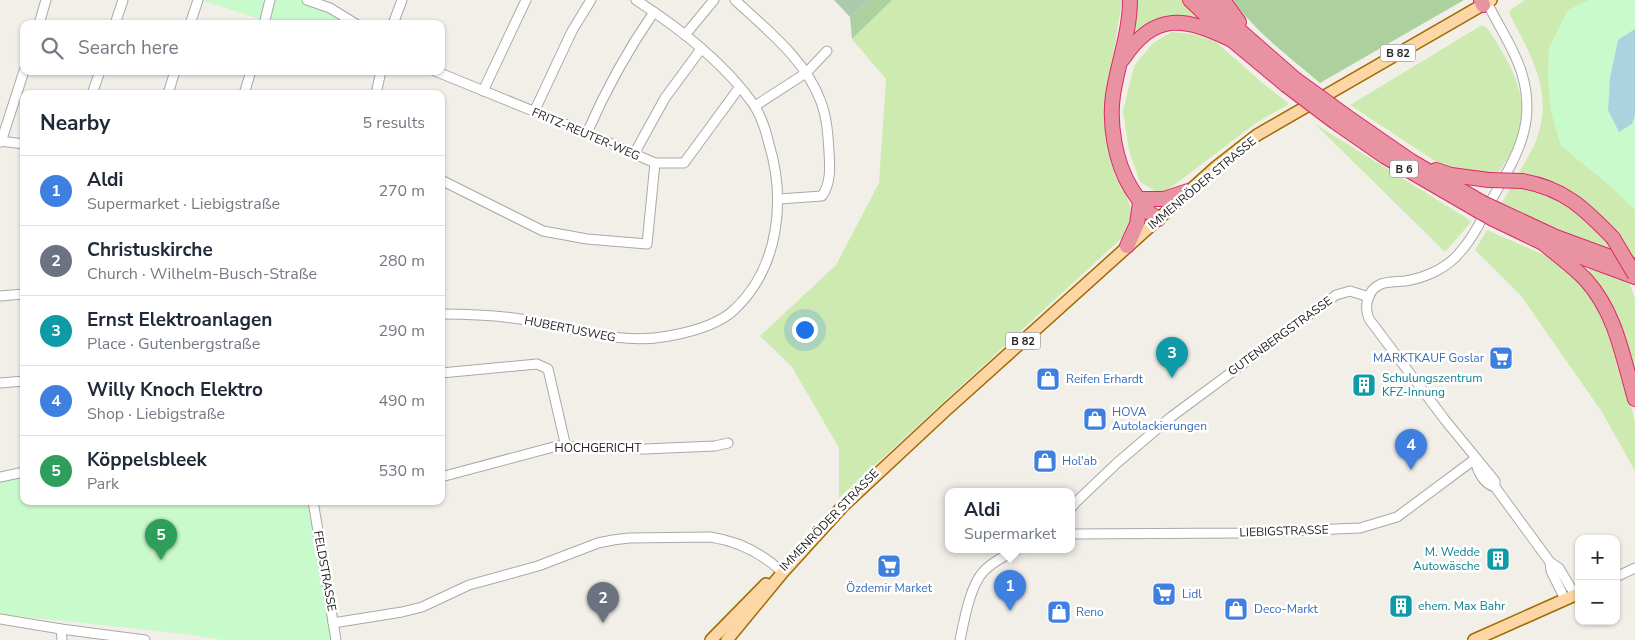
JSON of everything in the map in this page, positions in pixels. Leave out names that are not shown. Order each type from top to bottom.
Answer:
[{"type":"highway","points":[[1130,0],[1121,61],[1113,96],[1114,134],[1122,170],[1138,198],[1158,219]]},
{"type":"highway","name":"B 6","points":[[1190,0],[1232,40],[1340,119],[1384,156],[1495,214],[1543,243],[1635,276]]},
{"type":"highway","name":"B 6","points":[[1205,0],[1257,47],[1291,82]]},
{"type":"highway","name":"B 6","points":[[1223,0],[1257,47]]},
{"type":"highway","points":[[1121,61],[1129,49],[1142,36],[1157,26],[1173,22],[1195,24],[1232,40]]},
{"type":"highway","name":"B 6","points":[[1340,119],[1411,161],[1479,206]]},
{"type":"highway","points":[[1411,161],[1451,175],[1489,180],[1522,181],[1544,186],[1569,198],[1586,210],[1613,238],[1635,276]]},
{"type":"highway","points":[[1138,198],[1164,198],[1188,191]]},
{"type":"highway","points":[[1127,246],[1137,224],[1138,198]]},
{"type":"highway","name":"B 6","points":[[1495,214],[1635,266]]},
{"type":"highway","points":[[1543,243],[1576,269],[1598,295],[1611,319],[1622,348],[1635,399]]},
{"type":"main road","name":"IMMENRÖDER STRASSE","points":[[717,639],[828,521],[945,411],[1188,191],[1258,135],[1486,1]]},
{"type":"main road","name":"IMMENRÖDER STRASSE","points":[[717,639],[848,498],[928,424],[945,411]]},
{"type":"main road","points":[[1474,640],[1573,596]]},
{"type":"street","points":[[40,20],[46,0]]},
{"type":"street","points":[[116,20],[123,0]]},
{"type":"street","points":[[191,20],[198,0]]},
{"type":"street","points":[[265,20],[270,0]]},
{"type":"street","points":[[307,0],[330,8],[350,20]]},
{"type":"street","points":[[394,20],[402,0]]},
{"type":"street","points":[[483,91],[526,0]]},
{"type":"street","points":[[534,112],[572,31],[591,0]]},
{"type":"street","name":"HUBERTUSWEG","points":[[445,314],[491,315],[522,319],[615,338],[658,338],[690,332],[730,313],[746,297],[756,282],[767,260],[775,229],[779,199],[774,159],[766,130],[755,106],[701,49],[685,35],[636,0]]},
{"type":"street","points":[[685,35],[714,0]]},
{"type":"street","points":[[735,0],[788,49],[806,73],[821,102],[828,130],[830,169],[827,189],[822,196],[779,199]]},
{"type":"street","points":[[1486,1],[1522,72],[1528,107],[1523,140],[1508,172],[1478,226],[1458,256],[1426,276],[1414,280],[1379,285],[1370,293],[1367,310],[1369,318],[1475,459],[1483,464],[1495,481],[1495,487],[1550,562],[1551,570],[1573,596]]},
{"type":"street","points":[[587,133],[627,51],[654,12]]},
{"type":"street","points":[[634,154],[665,98],[701,49]]},
{"type":"street","points":[[755,106],[806,73],[828,52]]},
{"type":"street","points":[[20,143],[1,141],[23,75]]},
{"type":"street","points":[[93,90],[99,75]]},
{"type":"street","points":[[169,90],[174,75]]},
{"type":"street","points":[[245,90],[249,75]]},
{"type":"street","points":[[377,90],[380,75]]},
{"type":"street","name":"FRITZ-REUTER-WEG","points":[[445,75],[655,163],[647,244],[587,239],[543,230],[445,182]]},
{"type":"street","points":[[655,163],[684,163],[739,88]]},
{"type":"street","name":"GUTENBERGSTRASSE","points":[[1075,503],[1171,417],[1336,295],[1350,291],[1369,297]]},
{"type":"street","points":[[0,296],[20,294]]},
{"type":"street","points":[[445,373],[538,364],[548,369],[566,446]]},
{"type":"street","points":[[0,383],[20,381]]},
{"type":"street","name":"HOCHGERICHT","points":[[445,476],[557,446],[644,449],[716,446],[728,443]]},
{"type":"street","name":"LIEBIGSTRASSE","points":[[1075,534],[1242,533],[1360,528],[1397,517],[1475,459]]},
{"type":"street","points":[[0,477],[20,473]]},
{"type":"street","name":"FELDSTRASSE","points":[[314,505],[336,640]]},
{"type":"street","points":[[334,623],[422,607],[469,585],[538,566],[598,543],[629,538],[720,538],[764,556],[780,570]]},
{"type":"street","points":[[960,640],[973,592],[982,573],[1011,553]]},
{"type":"street","points":[[1620,575],[1635,568]]},
{"type":"street","points":[[0,619],[145,640]]},
{"type":"street","points":[[61,629],[62,640]]},
{"type":"green space","points":[[201,0],[307,0],[348,20],[263,20]]},
{"type":"green space","points":[[834,0],[870,0],[850,17]]},
{"type":"green space","points":[[870,0],[892,0],[852,39],[850,17]]},
{"type":"green space","points":[[892,0],[1122,0],[1106,101],[1112,160],[1127,196],[1133,218],[1125,235],[839,498],[839,448],[792,367],[760,336],[836,265],[879,183],[886,79],[852,39]]},
{"type":"green space","points":[[1134,0],[1183,0],[1210,26],[1162,19],[1133,32]]},
{"type":"green space","points":[[1233,0],[1464,0],[1320,83],[1263,34]]},
{"type":"green space","points":[[1525,0],[1591,0],[1568,10],[1614,189],[1635,210],[1635,261],[1560,231],[1502,203],[1511,186],[1544,192],[1564,202],[1583,215],[1608,245],[1627,246],[1605,219],[1580,198],[1552,183],[1519,173],[1537,138],[1542,121],[1543,105],[1541,89],[1532,59],[1509,11]]},
{"type":"green space","points":[[1591,0],[1635,0],[1635,210],[1614,189],[1561,146],[1550,108],[1549,48],[1568,10]]},
{"type":"green space","points":[[1482,25],[1488,29],[1512,70],[1521,98],[1520,128],[1515,145],[1499,172],[1470,171],[1441,165],[1350,105]]},
{"type":"green space","points":[[1171,32],[1193,34],[1215,41],[1289,104],[1256,123],[1161,195],[1140,182],[1129,151],[1123,111],[1134,66],[1152,44]]},
{"type":"green space","points":[[1315,124],[1465,217],[1471,222],[1445,252]]},
{"type":"green space","points":[[1487,230],[1547,256],[1570,271],[1586,288],[1602,313],[1617,356],[1635,421],[1635,471],[1602,412],[1521,296],[1475,250]]},
{"type":"green space","points":[[1591,268],[1630,284],[1635,299],[1635,381],[1627,345],[1618,317],[1599,287],[1587,273]]},
{"type":"green space","points":[[20,474],[20,505],[312,505],[336,640],[223,640],[194,635],[0,614],[0,479]]},
{"type":"water","points":[[1635,29],[1635,115],[1632,124],[1619,132],[1608,110],[1610,78],[1618,40]]},
{"type":"place","name":"MARKTKAUF Goslar","points":[[1501,358]]},
{"type":"place","name":"Ernst Elektroanlagen","points":[[1172,378]]},
{"type":"place","name":"Reifen Erhardt","points":[[1048,379]]},
{"type":"place","name":"Schulungszentrum KFZ-Innung","points":[[1364,385]]},
{"type":"place","name":"HOVA Autolackierungen","points":[[1095,419]]},
{"type":"place","name":"Hol'ab","points":[[1045,461]]},
{"type":"place","name":"Willy Knoch Elektro","points":[[1411,470]]},
{"type":"place","name":"M. Wedde Autowäsche","points":[[1498,559]]},
{"type":"place","name":"Köppelsbleek","points":[[161,560]]},
{"type":"place","name":"Özdemir Market","points":[[889,566]]},
{"type":"place","name":"Lidl","points":[[1164,594]]},
{"type":"place","name":"ehem. Max Bahr","points":[[1401,606]]},
{"type":"place","name":"Deco-Markt","points":[[1236,609]]},
{"type":"place","name":"Aldi","points":[[1010,611]]},
{"type":"place","name":"Reno","points":[[1059,612]]},
{"type":"place","name":"Christuskirche","points":[[603,623]]}]
